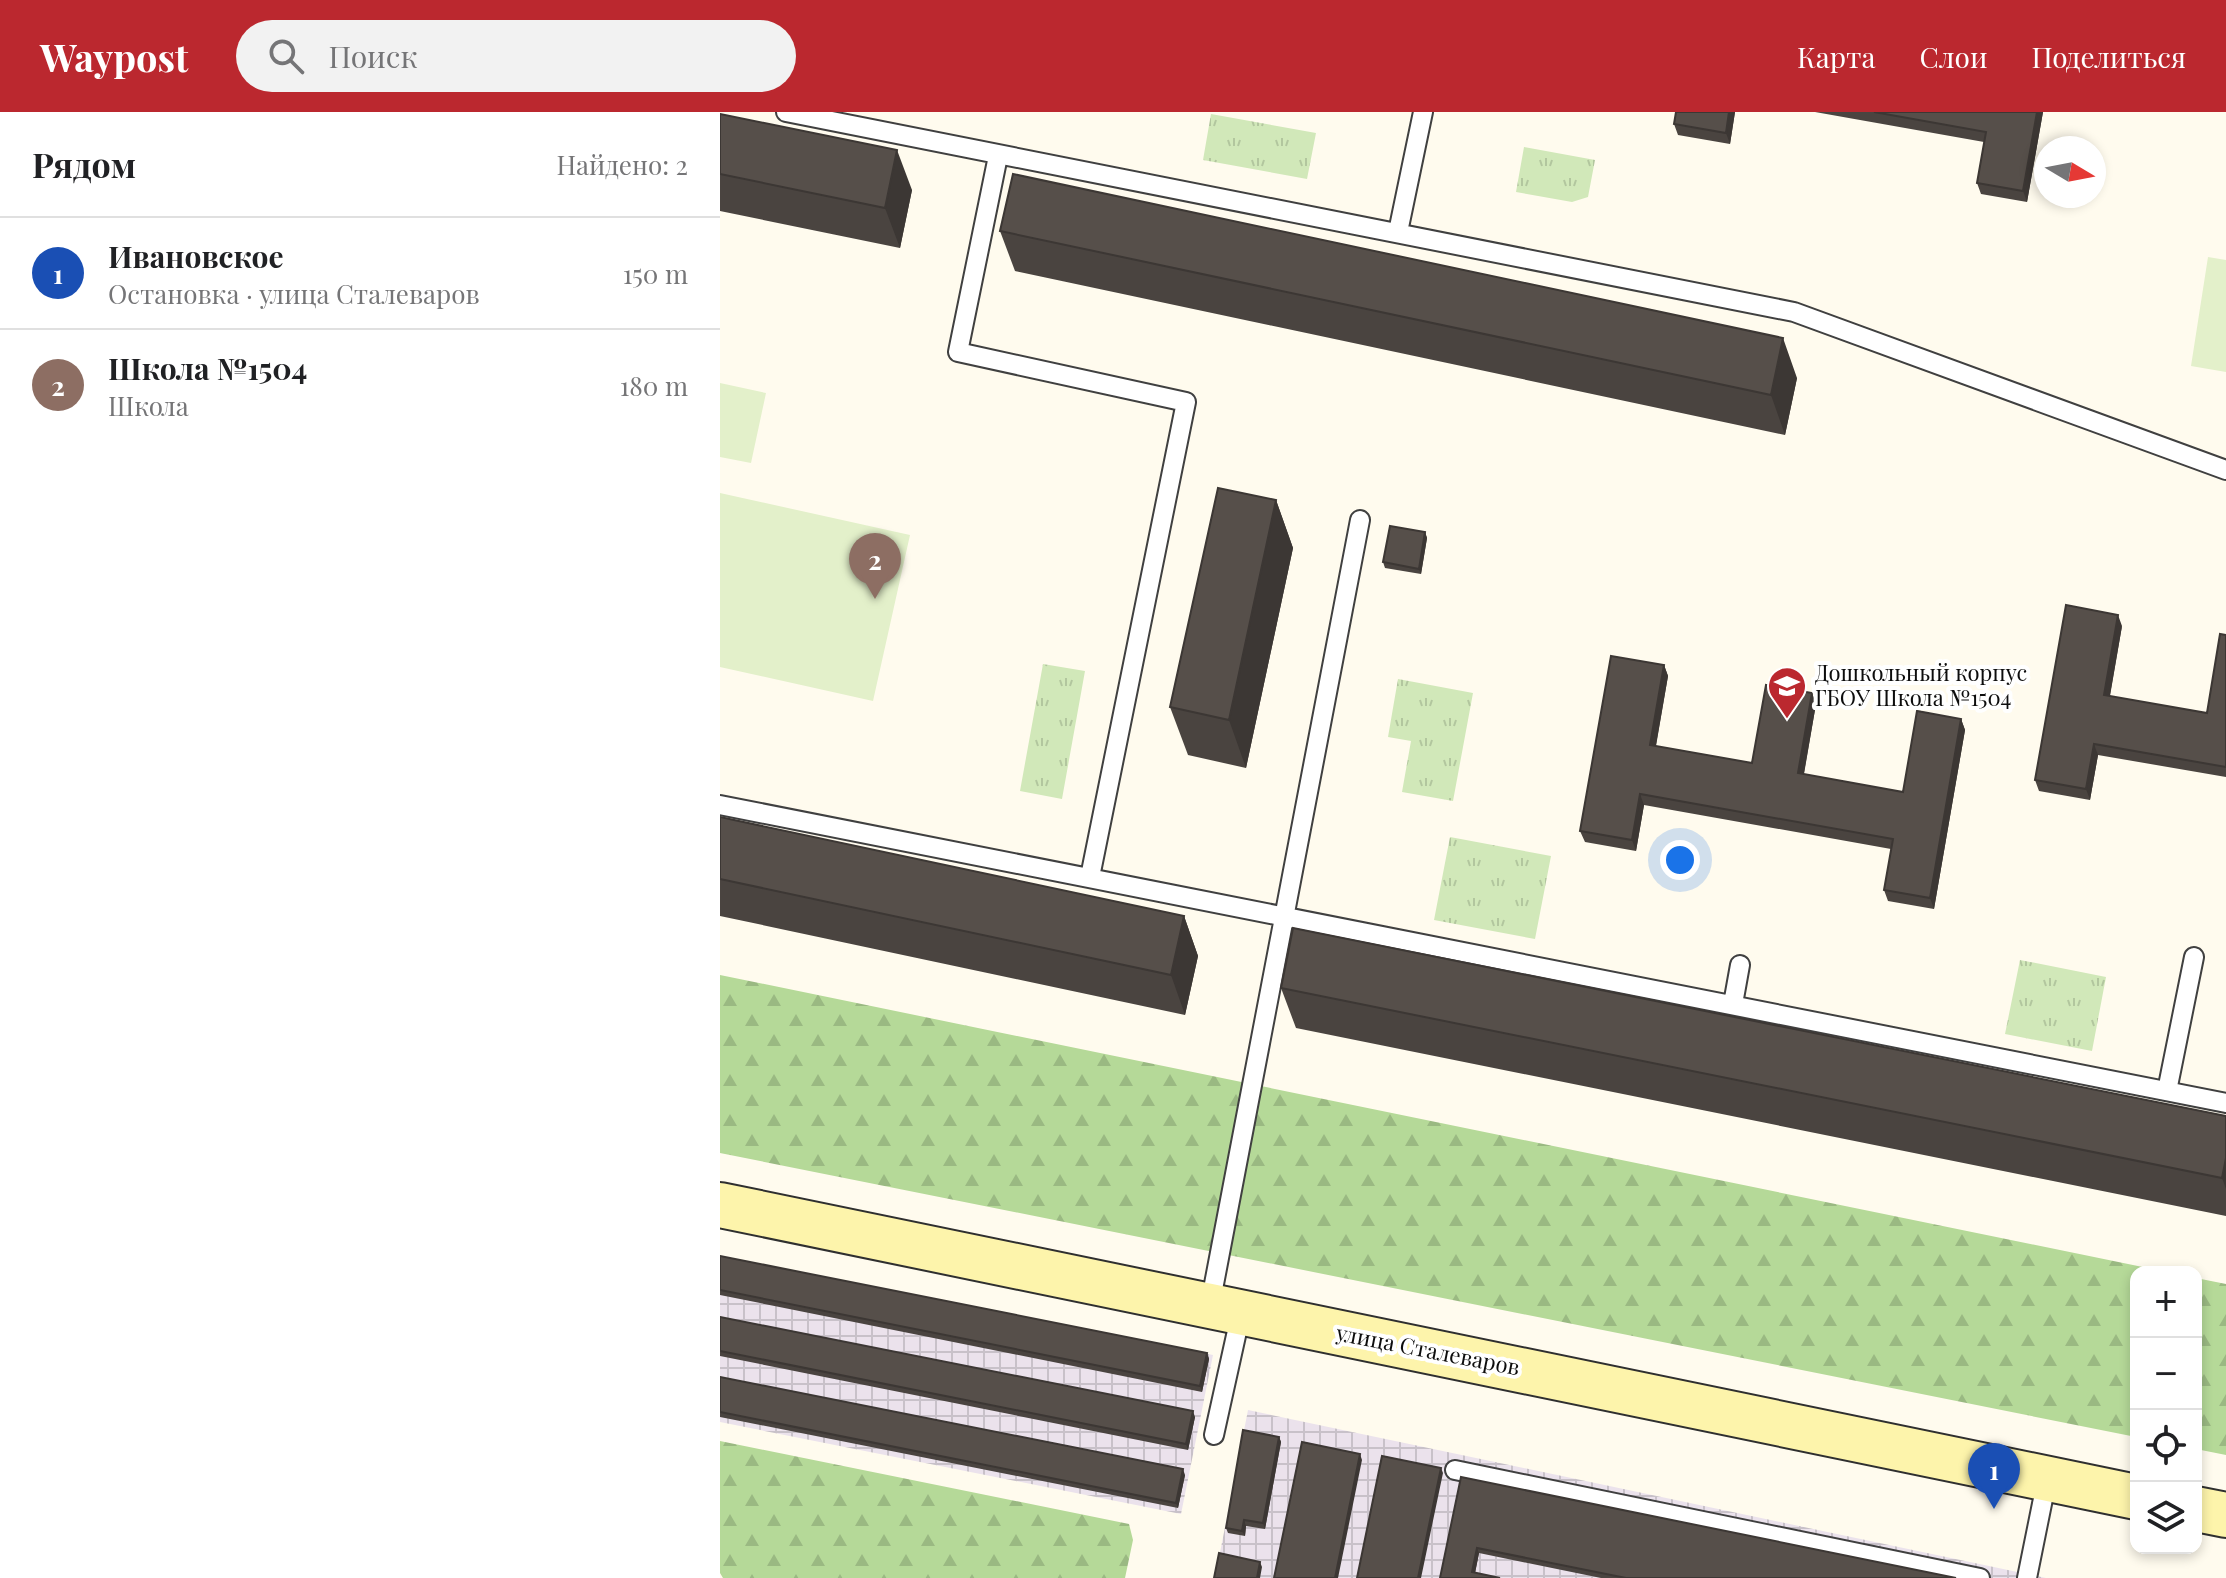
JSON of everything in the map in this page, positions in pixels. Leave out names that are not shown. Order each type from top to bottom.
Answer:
[{"type":"main road","name":"улица Сталеваров","points":[[720,1205],[2130,1496]]},
{"type":"main road","points":[[2202,1510],[2226,1515]]},
{"type":"lane","points":[[786,112],[1794,312],[2226,470]]},
{"type":"lane","points":[[1398,232],[1423,112]]},
{"type":"lane","points":[[998,156],[958,352],[1186,402],[1090,877]]},
{"type":"lane","points":[[1214,1435],[1225,1309],[1285,915],[1360,520]]},
{"type":"lane","points":[[720,805],[2226,1103]]},
{"type":"lane","points":[[2167,1091],[2194,957]]},
{"type":"lane","points":[[1733,1004],[1740,965]]},
{"type":"lane","points":[[1455,1470],[1980,1578]]},
{"type":"lane","points":[[2027,1578],[2047,1478]]},
{"type":"shaded area","points":[[720,1256],[1213,1355],[1181,1514],[720,1422]]},
{"type":"shaded area","points":[[1248,1410],[2046,1578],[1215,1578]]},
{"type":"green space","points":[[1211,114],[1316,133],[1307,179],[1203,160]]},
{"type":"green space","points":[[1524,147],[1595,160],[1588,197],[1572,202],[1516,192]]},
{"type":"green space","points":[[2208,257],[2226,260],[2226,372],[2191,366]]},
{"type":"green space","points":[[720,383],[766,393],[751,463],[720,457]]},
{"type":"green space","points":[[720,493],[910,535],[873,701],[720,667]]},
{"type":"green space","points":[[1043,664],[1085,671],[1062,799],[1020,791]]},
{"type":"green space","points":[[1398,679],[1473,693],[1453,801],[1402,792],[1411,741],[1388,737]]},
{"type":"green space","points":[[1450,837],[1551,856],[1535,939],[1434,920]]},
{"type":"green space","points":[[2020,960],[2106,977],[2092,1051],[2005,1034]]},
{"type":"green space","points":[[720,975],[2138,1266],[2130,1266],[2130,1436],[720,1153]]},
{"type":"green space","points":[[2202,1279],[2226,1284],[2226,1455],[2202,1450]]},
{"type":"green space","points":[[720,1441],[1129,1524],[1133,1540],[1125,1578],[723,1578],[720,1573]]},
{"type":"building","points":[[1676,112],[1729,112],[1726,133],[1674,124]]},
{"type":"building","points":[[1874,112],[2037,112],[2023,191],[1977,183],[1986,132]]},
{"type":"building","points":[[720,114],[897,150],[885,208],[720,174]]},
{"type":"building","points":[[1013,174],[1783,338],[1771,395],[1000,231]]},
{"type":"building","points":[[1218,488],[1276,500],[1229,720],[1170,707]]},
{"type":"building","points":[[1390,526],[1425,532],[1419,569],[1383,562]]},
{"type":"building","points":[[2066,605],[2118,615],[2104,695],[2207,713],[2220,634],[2226,635],[2226,767],[2094,744],[2086,789],[2035,780]]},
{"type":"building","points":[[1611,656],[1664,665],[1650,745],[1752,763],[1766,685],[1812,693],[1798,773],[1903,792],[1917,711],[1961,719],[1930,898],[1884,890],[1893,839],[1640,794],[1632,840],[1580,831]]},
{"type":"building","points":[[720,817],[1184,916],[1171,975],[720,879]]},
{"type":"building","points":[[1293,928],[2226,1116],[2226,1158],[2222,1178],[1281,988]]},
{"type":"building","points":[[720,1256],[1207,1353],[1200,1386],[720,1290]]},
{"type":"building","points":[[720,1317],[1193,1411],[1186,1444],[720,1351]]},
{"type":"building","points":[[720,1377],[1183,1469],[1176,1503],[720,1412]]},
{"type":"building","points":[[1243,1430],[1279,1437],[1263,1523],[1244,1520],[1242,1531],[1226,1528]]},
{"type":"building","points":[[1302,1442],[1360,1454],[1335,1578],[1274,1578]]},
{"type":"building","points":[[1382,1456],[1441,1468],[1418,1578],[1357,1578]]},
{"type":"building","points":[[1461,1477],[1956,1578],[1626,1578],[1477,1548],[1472,1572],[1500,1578],[1440,1578]]},
{"type":"building","points":[[1219,1553],[1260,1562],[1257,1578],[1214,1578]]},
{"type":"place","name":"Школа №1504","points":[[875,599]]},
{"type":"place","name":"Дошкольный корпус ГБОУ Школа №1504","points":[[1787,720]]},
{"type":"place","name":"Ивановское","points":[[1994,1509]]}]
